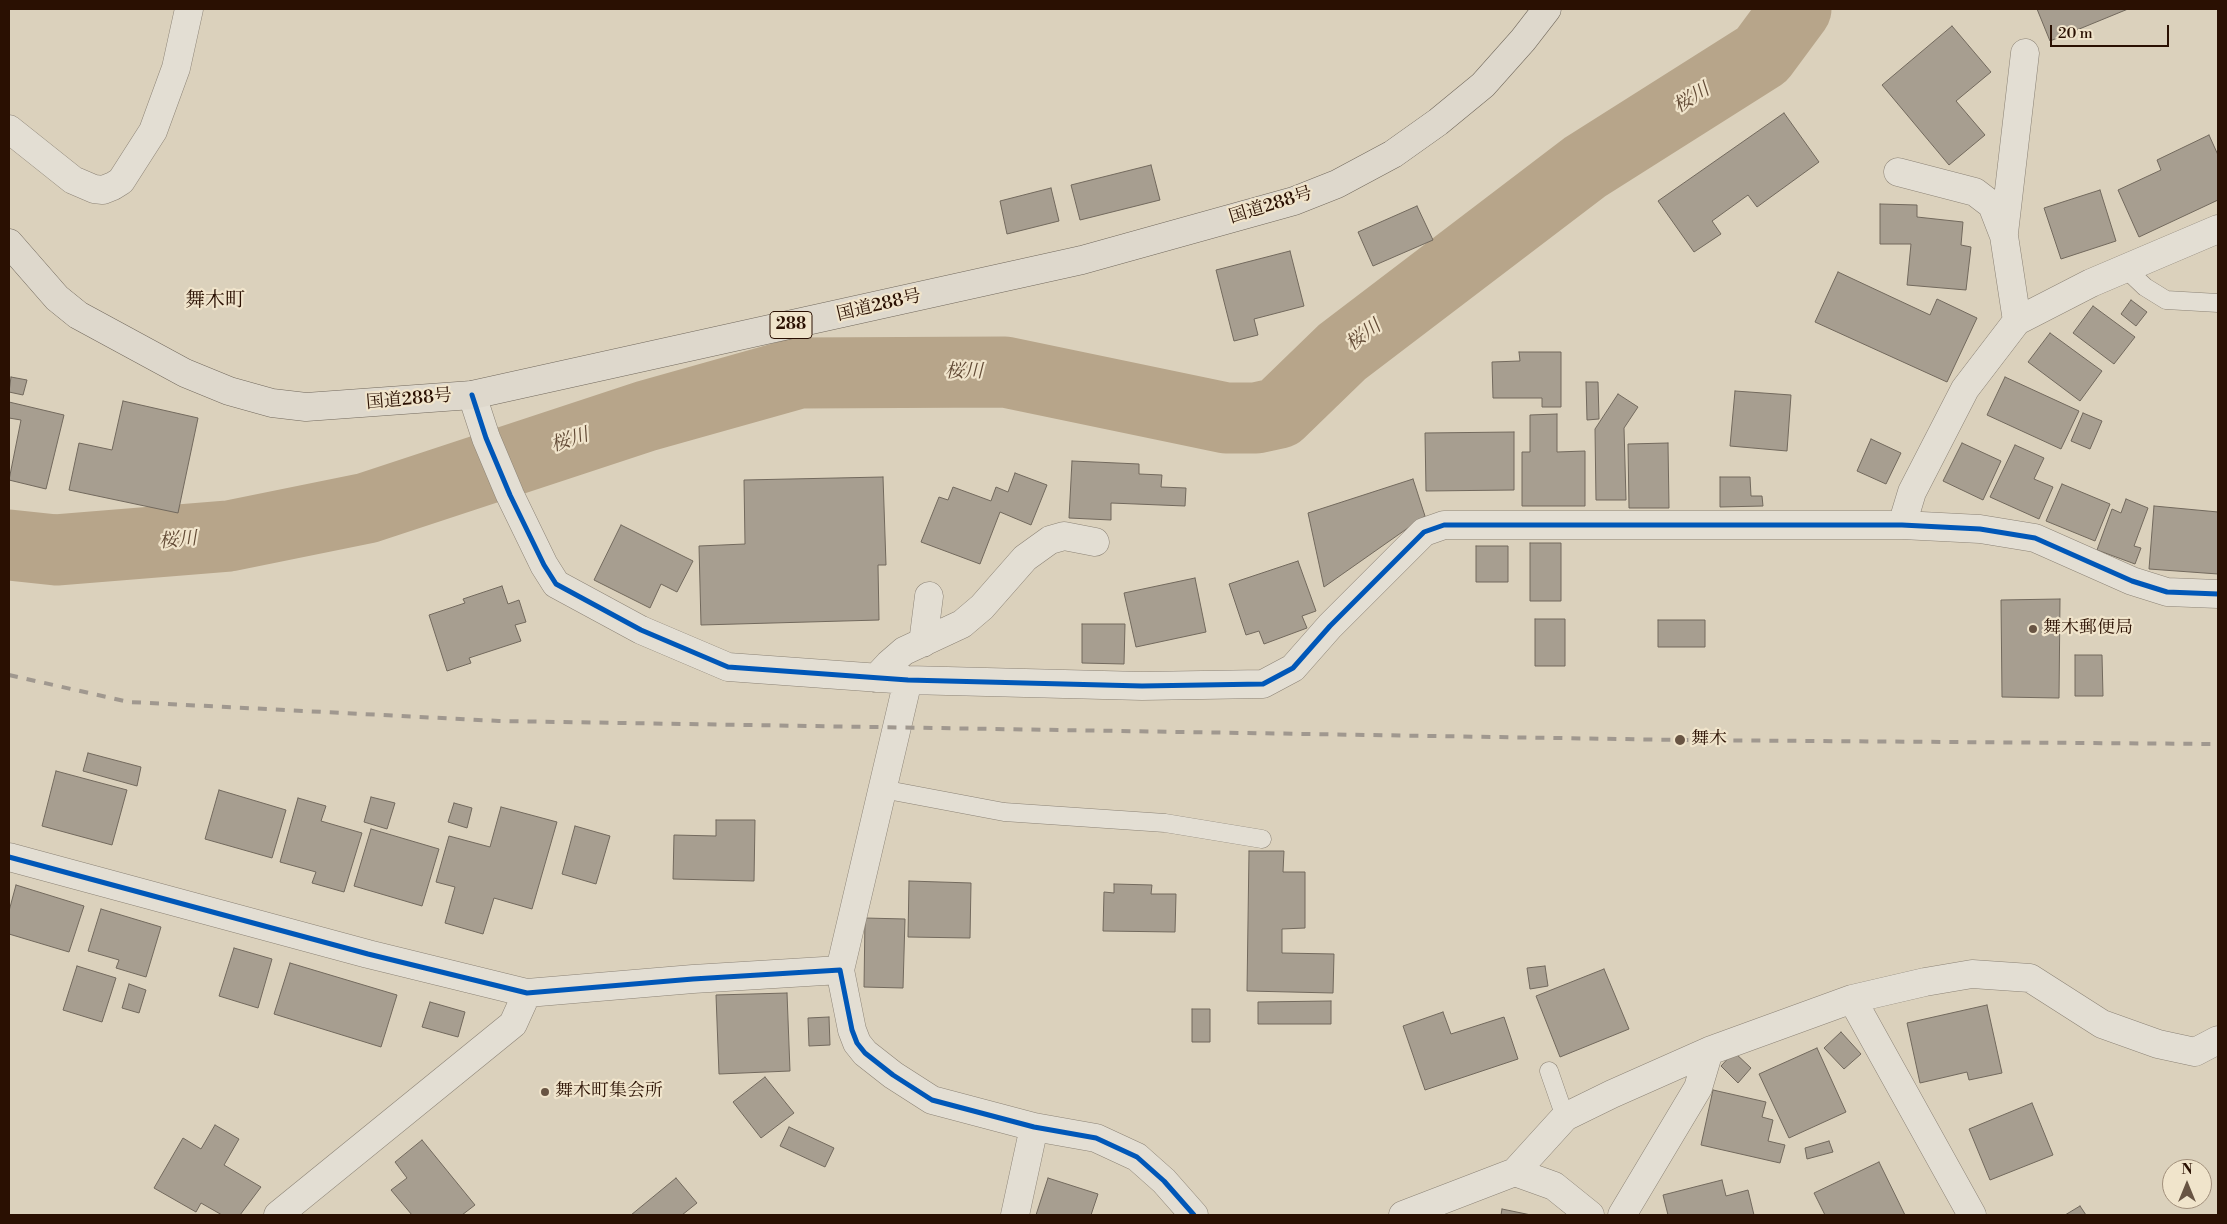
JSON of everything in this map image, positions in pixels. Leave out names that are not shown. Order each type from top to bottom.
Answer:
[{"type":"highway","name":"国道288号","points":[[9,243],[57,298],[78,315],[185,373],[229,391],[272,403],[306,407],[336,407],[472,395],[1082,260],[1294,201],[1337,184],[1393,154],[1438,122],[1483,85],[1523,40],[1546,9]]},
{"type":"street","points":[[9,129],[73,180],[94,189],[103,190],[113,186],[120,180],[153,131],[176,68],[189,9]]},
{"type":"street","points":[[2004,236],[2026,53]]},
{"type":"street","points":[[1898,172],[1975,192],[1992,205],[2004,236],[2017,322]]},
{"type":"street","points":[[1902,525],[1912,492],[1965,389],[2017,322],[2091,283],[2218,228]]},
{"type":"street","points":[[472,395],[486,438],[510,494],[544,565],[556,584],[641,630],[728,667],[908,680],[1142,686],[1263,684],[1293,668],[1330,626],[1424,532],[1444,525],[1902,525],[1980,529],[2035,538],[2132,581],[2167,592],[2218,594]]},
{"type":"street","points":[[876,678],[904,651],[962,624],[982,607],[1025,558],[1050,540],[1064,536],[1095,542]]},
{"type":"street","points":[[923,643],[929,596]]},
{"type":"street","points":[[908,680],[840,970],[852,1030],[857,1043],[865,1053],[893,1075],[932,1100],[1034,1127],[1096,1138],[1137,1157],[1164,1181],[1194,1215]]},
{"type":"street","points":[[9,857],[368,954],[527,993],[693,979],[840,970]]},
{"type":"street","points":[[1403,1215],[1515,1172],[1565,1117],[1612,1094],[1709,1051],[1852,999],[1925,982],[1972,974],[2030,978],[2102,1024],[2158,1044],[2195,1052],[2218,1040]]},
{"type":"street","points":[[278,1215],[513,1024],[527,993]]},
{"type":"street","points":[[1852,999],[1972,1215]]},
{"type":"street","points":[[1622,1215],[1698,1088],[1709,1051]]},
{"type":"street","points":[[1015,1215],[1034,1127]]},
{"type":"street","points":[[1515,1172],[1554,1186],[1590,1215]]},
{"type":"lane","points":[[2125,268],[2145,287],[2166,300],[2218,303]]},
{"type":"lane","points":[[882,789],[1004,812],[1165,823],[1262,839]]},
{"type":"lane","points":[[1549,1072],[1565,1117]]},
{"type":"building","points":[[2037,9],[2128,9],[2050,41]]},
{"type":"building","points":[[1952,26],[1991,72],[1956,101],[1985,135],[1949,165],[1882,85]]},
{"type":"building","points":[[1784,113],[1819,162],[1757,207],[1748,195],[1712,221],[1721,234],[1694,252],[1658,201]]},
{"type":"building","points":[[2209,135],[2218,155],[2218,200],[2139,237],[2118,190],[2161,170],[2157,160]]},
{"type":"building","points":[[1151,165],[1160,200],[1080,220],[1071,185]]},
{"type":"building","points":[[1051,188],[1059,221],[1007,234],[1000,201]]},
{"type":"building","points":[[2100,190],[2116,241],[2061,259],[2044,208]]},
{"type":"building","points":[[1880,204],[1917,205],[1917,217],[1963,222],[1961,245],[1971,247],[1966,290],[1907,285],[1911,244],[1880,244]]},
{"type":"building","points":[[1417,206],[1433,240],[1373,266],[1358,232]]},
{"type":"building","points":[[1290,251],[1304,306],[1254,319],[1258,335],[1234,341],[1216,270]]},
{"type":"building","points":[[1838,272],[1930,315],[1937,299],[1977,318],[1947,382],[1815,322]]},
{"type":"building","points":[[2131,300],[2147,312],[2136,326],[2121,314]]},
{"type":"building","points":[[2093,306],[2135,337],[2114,364],[2073,333]]},
{"type":"building","points":[[2050,333],[2102,371],[2080,401],[2028,362]]},
{"type":"building","points":[[1519,352],[1561,352],[1561,407],[1542,407],[1542,398],[1493,398],[1492,362],[1520,361]]},
{"type":"building","points":[[11,377],[27,380],[23,395],[9,392]]},
{"type":"building","points":[[2005,377],[2079,411],[2061,449],[1987,415]]},
{"type":"building","points":[[1586,382],[1598,382],[1599,419],[1587,420]]},
{"type":"building","points":[[1735,391],[1791,395],[1787,451],[1730,446]]},
{"type":"building","points":[[1618,394],[1638,407],[1624,428],[1626,500],[1596,500],[1595,429]]},
{"type":"building","points":[[123,401],[198,418],[178,513],[69,490],[79,443],[112,450]]},
{"type":"building","points":[[9,402],[64,415],[46,489],[9,480],[21,420],[9,418]]},
{"type":"building","points":[[2083,413],[2102,421],[2090,449],[2071,441]]},
{"type":"building","points":[[1557,414],[1557,452],[1585,451],[1585,506],[1522,506],[1522,452],[1530,452],[1530,415]]},
{"type":"building","points":[[1514,432],[1514,490],[1426,491],[1425,433]]},
{"type":"building","points":[[1871,439],[1901,453],[1886,484],[1857,471]]},
{"type":"building","points":[[1668,443],[1669,508],[1629,508],[1628,444]]},
{"type":"building","points":[[1962,443],[2001,461],[1983,500],[1943,481]]},
{"type":"building","points":[[2015,445],[2044,458],[2034,479],[2053,487],[2039,519],[1990,497]]},
{"type":"building","points":[[1072,461],[1139,464],[1139,474],[1162,475],[1161,487],[1186,488],[1185,506],[1111,503],[1111,520],[1069,518]]},
{"type":"building","points":[[1015,473],[1047,485],[1031,525],[1000,512],[980,564],[921,542],[939,497],[948,500],[953,487],[991,501],[996,487],[1008,492]]},
{"type":"building","points":[[883,477],[886,565],[878,565],[879,620],[701,625],[699,546],[745,544],[744,480]]},
{"type":"building","points":[[1720,477],[1750,477],[1751,496],[1762,496],[1763,506],[1720,507]]},
{"type":"building","points":[[1413,479],[1425,516],[1324,587],[1308,513]]},
{"type":"building","points":[[2062,484],[2110,504],[2095,541],[2046,521]]},
{"type":"building","points":[[2126,499],[2148,508],[2134,546],[2141,548],[2135,564],[2097,550],[2112,509],[2121,513]]},
{"type":"building","points":[[2154,506],[2218,512],[2218,574],[2149,569]]},
{"type":"building","points":[[621,525],[693,561],[677,592],[661,584],[650,608],[594,580]]},
{"type":"building","points":[[1530,543],[1561,543],[1561,601],[1530,601]]},
{"type":"building","points":[[1476,546],[1508,546],[1508,582],[1476,582]]},
{"type":"building","points":[[1298,561],[1316,611],[1302,616],[1307,628],[1264,644],[1259,631],[1246,635],[1229,584]]},
{"type":"building","points":[[1195,578],[1206,632],[1136,647],[1124,593]]},
{"type":"building","points":[[502,586],[508,604],[519,600],[526,622],[515,625],[521,641],[469,658],[471,663],[447,671],[429,615],[465,603],[463,599]]},
{"type":"building","points":[[2060,599],[2059,698],[2002,697],[2001,600]]},
{"type":"building","points":[[1535,619],[1565,619],[1565,666],[1535,666]]},
{"type":"building","points":[[1658,620],[1705,620],[1705,647],[1658,647]]},
{"type":"building","points":[[1082,624],[1125,624],[1124,664],[1082,663]]},
{"type":"building","points":[[2075,655],[2102,655],[2103,696],[2075,696]]},
{"type":"building","points":[[88,753],[141,767],[137,786],[83,771]]},
{"type":"building","points":[[56,771],[127,790],[112,845],[42,826]]},
{"type":"building","points":[[219,790],[286,810],[272,858],[205,839]]},
{"type":"building","points":[[371,797],[395,803],[387,829],[364,822]]},
{"type":"building","points":[[298,798],[326,806],[321,821],[362,833],[344,892],[312,883],[316,872],[280,862]]},
{"type":"building","points":[[454,803],[472,808],[467,828],[448,822]]},
{"type":"building","points":[[501,807],[557,822],[532,909],[494,898],[483,934],[445,923],[455,887],[436,882],[449,836],[490,847]]},
{"type":"building","points":[[716,820],[755,820],[754,881],[673,879],[674,835],[716,836]]},
{"type":"building","points":[[575,826],[610,836],[596,884],[562,874]]},
{"type":"building","points":[[371,829],[439,849],[422,906],[354,886]]},
{"type":"building","points":[[1249,851],[1284,851],[1283,872],[1305,872],[1305,928],[1282,929],[1282,953],[1334,954],[1333,993],[1247,991]]},
{"type":"building","points":[[909,881],[971,883],[970,938],[908,937]]},
{"type":"building","points":[[1114,884],[1152,885],[1151,894],[1176,894],[1175,932],[1103,931],[1104,892],[1114,893]]},
{"type":"building","points":[[16,885],[84,906],[69,952],[9,934],[9,911]]},
{"type":"building","points":[[101,909],[161,927],[146,977],[116,968],[119,960],[88,951]]},
{"type":"building","points":[[865,918],[905,919],[903,988],[864,987]]},
{"type":"building","points":[[234,948],[272,959],[258,1008],[219,996]]},
{"type":"building","points":[[290,963],[397,995],[381,1047],[274,1014]]},
{"type":"building","points":[[77,966],[116,978],[102,1022],[63,1010]]},
{"type":"building","points":[[1545,966],[1548,986],[1530,989],[1527,968]]},
{"type":"building","points":[[1604,969],[1629,1029],[1560,1057],[1536,996]]},
{"type":"building","points":[[129,984],[146,990],[139,1013],[122,1008]]},
{"type":"building","points":[[787,993],[790,1071],[719,1074],[716,995]]},
{"type":"building","points":[[1331,1001],[1331,1024],[1258,1024],[1258,1002]]},
{"type":"building","points":[[430,1002],[465,1012],[458,1037],[422,1027]]},
{"type":"building","points":[[1987,1005],[2002,1073],[1969,1080],[1967,1072],[1920,1083],[1907,1023]]},
{"type":"building","points":[[1192,1009],[1210,1009],[1210,1042],[1192,1042]]},
{"type":"building","points":[[1443,1012],[1451,1034],[1504,1017],[1518,1059],[1425,1090],[1403,1026]]},
{"type":"building","points":[[829,1017],[830,1045],[809,1046],[808,1018]]},
{"type":"building","points":[[1841,1032],[1861,1054],[1844,1069],[1824,1048]]},
{"type":"building","points":[[1817,1048],[1846,1112],[1789,1138],[1759,1074]]},
{"type":"building","points":[[1734,1052],[1751,1068],[1738,1083],[1721,1066]]},
{"type":"building","points":[[765,1077],[794,1113],[761,1138],[733,1102]]},
{"type":"building","points":[[1713,1090],[1766,1102],[1762,1117],[1773,1120],[1768,1141],[1785,1145],[1780,1163],[1701,1145]]},
{"type":"building","points":[[2032,1103],[2053,1155],[1990,1180],[1969,1129]]},
{"type":"building","points":[[215,1125],[239,1139],[224,1165],[261,1187],[240,1215],[222,1215],[201,1203],[196,1212],[154,1188],[183,1138],[201,1149]]},
{"type":"building","points":[[789,1127],[834,1148],[825,1167],[780,1146]]},
{"type":"building","points":[[422,1140],[475,1205],[462,1215],[412,1215],[391,1190],[407,1178],[395,1162]]},
{"type":"building","points":[[1829,1141],[1833,1152],[1807,1159],[1805,1148]]},
{"type":"building","points":[[1879,1162],[1905,1215],[1825,1215],[1814,1193]]},
{"type":"building","points":[[676,1178],[697,1203],[682,1215],[631,1215]]},
{"type":"building","points":[[1048,1178],[1098,1194],[1091,1215],[1036,1215]]},
{"type":"building","points":[[1722,1180],[1726,1196],[1748,1190],[1754,1215],[1668,1215],[1663,1195]]},
{"type":"building","points":[[2080,1206],[2086,1215],[2065,1215]]},
{"type":"building","points":[[1502,1209],[1531,1215],[1501,1215]]},
{"type":"waterway","name":"桜川","points":[[9,545],[56,550],[229,536],[367,508],[646,416],[799,373],[1005,372],[1226,418],[1256,418],[1279,413],[1342,352],[1585,167],[1762,55],[1796,9]]},
{"type":"railway","points":[[9,675],[129,702],[499,721],[1680,740],[2218,744]]},
{"type":"cycle path","points":[[472,395],[486,438],[510,495],[544,565],[556,584],[641,630],[728,667],[908,680],[1142,686],[1263,684],[1293,668],[1330,626],[1424,532],[1444,525],[1902,525],[1980,529],[2035,538],[2132,581],[2167,592],[2218,594]]},
{"type":"cycle path","points":[[9,857],[368,954],[527,993],[693,979],[840,970],[852,1030],[857,1043],[865,1053],[893,1075],[932,1100],[1034,1127],[1096,1138],[1137,1157],[1164,1181],[1194,1215]]},
{"type":"place","name":"舞木郵便局","points":[[2033,629]]},
{"type":"place","name":"舞木","points":[[1680,740]]},
{"type":"place","name":"舞木町集会所","points":[[545,1092]]},
{"type":"district","name":"舞木町","points":[[215,301]]}]
